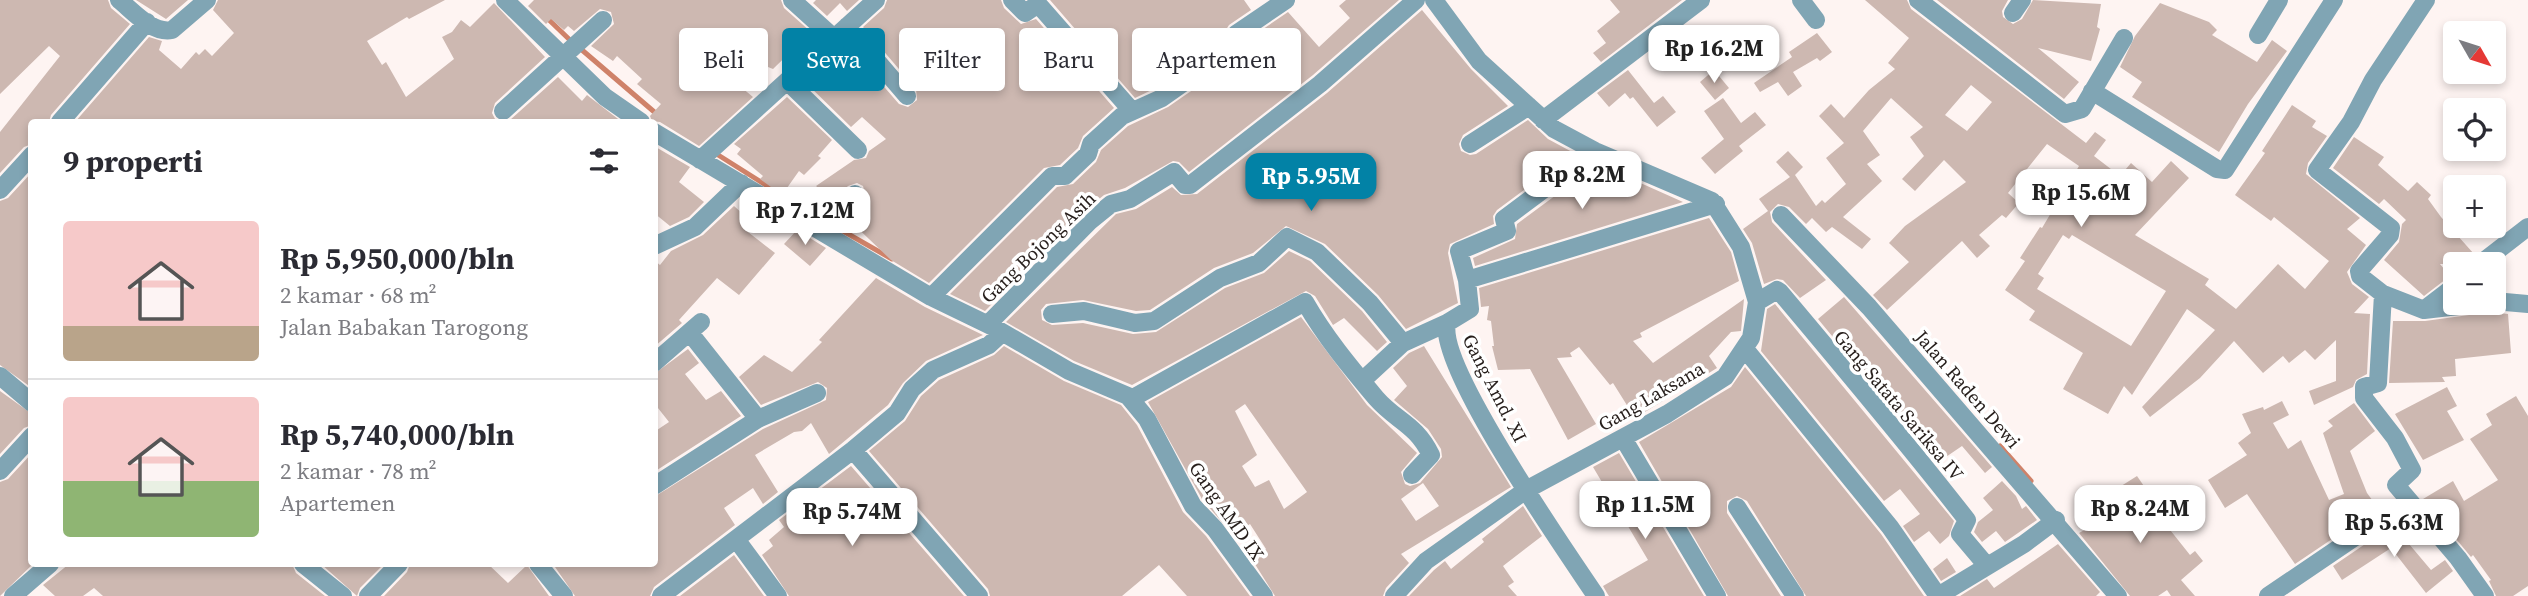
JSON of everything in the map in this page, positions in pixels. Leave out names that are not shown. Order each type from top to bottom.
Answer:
[{"type":"street","points":[[119,0],[158,29],[172,30],[206,0]]},
{"type":"street","points":[[505,0],[605,97],[637,119]]},
{"type":"street","points":[[792,0],[834,28]]},
{"type":"street","points":[[844,28],[876,0]]},
{"type":"street","points":[[1012,0],[1025,13],[1038,4],[1132,111]]},
{"type":"street","points":[[931,297],[1052,176],[1065,176],[1088,154],[1091,144],[1122,116],[1162,98],[1223,55],[1236,34],[1286,0]]},
{"type":"street","name":"Gang Bojong Asih","points":[[995,324],[1090,221],[1111,204],[1130,199],[1174,172],[1185,185],[1190,185],[1320,84],[1416,0]]},
{"type":"street","points":[[1434,0],[1479,61],[1543,120],[1595,151],[1716,204]]},
{"type":"street","points":[[1543,120],[1700,0]]},
{"type":"street","points":[[1801,0],[1816,20]]},
{"type":"street","points":[[1918,0],[2059,111],[2076,113],[2082,109],[2124,38]]},
{"type":"street","points":[[2258,35],[2278,0]]},
{"type":"street","points":[[2092,91],[2217,169],[2225,170],[2334,0]]},
{"type":"street","points":[[2426,0],[2373,80],[2351,122],[2317,170],[2391,228],[2390,235],[2359,271],[2360,276],[2383,294],[2424,310],[2443,308]]},
{"type":"street","points":[[503,111],[603,20]]},
{"type":"street","points":[[63,119],[147,22]]},
{"type":"street","points":[[885,75],[907,96]]},
{"type":"street","points":[[700,160],[782,85]]},
{"type":"street","points":[[796,91],[858,150]]},
{"type":"street","points":[[1470,144],[1529,106]]},
{"type":"street","name":"Gang AMD IX","points":[[658,134],[931,297],[995,324],[1069,371],[1115,389],[1131,400],[1147,419],[1194,506],[1215,529],[1264,596]]},
{"type":"street","points":[[1595,151],[1504,219],[1507,231],[1459,251],[1467,280],[1716,204]]},
{"type":"street","points":[[0,190],[28,159]]},
{"type":"street","points":[[658,244],[695,227],[741,183]]},
{"type":"street","points":[[819,230],[855,194]]},
{"type":"street","name":"Gang Laksana","points":[[1394,596],[1426,561],[1526,489],[1623,438],[1725,377],[1751,338],[1757,302],[1741,247],[1716,204]]},
{"type":"street","name":"Jalan Raden Dewi","points":[[1780,215],[1869,307],[2056,520],[2118,596]]},
{"type":"street","points":[[2496,252],[2528,227]]},
{"type":"street","points":[[1052,314],[1084,311],[1135,323],[1154,321],[1220,278],[1259,263],[1287,237],[1317,252],[1370,303],[1403,343]]},
{"type":"street","name":"Gang Amd. XI","points":[[1467,280],[1469,309],[1447,323],[1445,335],[1451,355],[1483,422],[1595,596]]},
{"type":"street","name":"Gang Satata Sariksa IV","points":[[1757,302],[1777,290],[1780,292],[1893,424],[1927,472],[1967,520],[1960,534],[1987,566]]},
{"type":"street","points":[[2383,294],[2378,383],[2364,387],[2364,398],[2395,438],[2412,470],[2396,485],[2458,558],[2485,596]]},
{"type":"street","points":[[2424,310],[2443,295]]},
{"type":"street","points":[[1131,400],[1305,302],[1321,330],[1377,399],[1421,436],[1431,455],[1412,475]]},
{"type":"street","points":[[2506,303],[2528,304]]},
{"type":"street","points":[[1363,380],[1403,343],[1447,323]]},
{"type":"street","points":[[661,596],[853,450],[897,413],[912,389],[933,370],[989,345],[995,324]]},
{"type":"street","points":[[658,360],[695,328],[758,419]]},
{"type":"street","points":[[1745,349],[1890,527],[1938,596],[2056,520]]},
{"type":"street","points":[[0,376],[28,400]]},
{"type":"street","points":[[658,483],[758,419],[817,393]]},
{"type":"street","points":[[1623,438],[1717,596]]},
{"type":"street","points":[[0,471],[28,440]]},
{"type":"street","points":[[853,450],[974,594]]},
{"type":"street","points":[[2268,596],[2408,501]]},
{"type":"street","points":[[1737,507],[1795,596]]},
{"type":"street","points":[[736,539],[778,596]]},
{"type":"street","points":[[13,596],[47,567]]},
{"type":"street","points":[[307,567],[343,596]]},
{"type":"street","points":[[368,596],[397,567]]},
{"type":"street","points":[[545,567],[564,596]]},
{"type":"building","points":[[0,0],[108,0],[111,8],[130,24],[50,119],[28,119],[28,146],[0,173],[0,132],[60,56],[49,46],[0,94]]},
{"type":"building","points":[[136,0],[188,0],[166,19]]},
{"type":"building","points":[[218,0],[445,0],[409,19],[407,17],[367,41],[382,65],[386,62],[406,97],[454,59],[442,37],[452,32],[461,20],[470,27],[494,3],[545,57],[495,103],[492,113],[495,119],[78,119],[149,37],[162,41],[159,50],[181,69],[196,52],[199,55],[205,49],[212,56],[234,33],[213,10]]},
{"type":"building","points":[[534,0],[781,0],[784,8],[806,28],[782,28],[782,60],[773,69],[768,67],[768,28],[679,28],[679,91],[746,91],[753,97],[699,146],[658,122],[658,119],[651,119],[650,116],[661,104],[637,84],[642,79],[617,56],[613,61],[591,46],[614,24],[611,12],[600,9],[574,31],[568,26],[564,30],[551,19],[546,24],[528,6]]},
{"type":"building","points":[[816,0],[859,0],[847,11],[840,3],[827,16],[813,3]]},
{"type":"building","points":[[887,0],[1001,0],[1004,8],[1021,24],[1036,19],[1044,28],[1019,28],[1019,91],[1099,91],[1114,108],[1083,136],[1078,148],[1060,165],[1044,168],[929,283],[891,260],[847,218],[866,198],[863,186],[857,183],[848,186],[820,213],[811,205],[823,192],[816,186],[854,160],[866,158],[869,151],[886,139],[862,117],[851,127],[814,91],[885,91],[885,88],[899,104],[908,107],[917,100],[916,91],[1005,91],[1005,28],[899,28],[899,69],[885,53],[885,28],[863,27],[884,8]]},
{"type":"building","points":[[1050,0],[1244,0],[1251,10],[1227,28],[1132,28],[1132,91],[1150,91],[1135,98],[1118,78],[1118,28],[1074,28]]},
{"type":"building","points":[[1346,0],[1399,0],[1301,84],[1301,28],[1265,28],[1288,12],[1319,47],[1350,18],[1339,6]]},
{"type":"building","points":[[1610,0],[1682,0],[1601,62],[1593,53],[1606,43],[1597,31],[1620,12]]},
{"type":"building","points":[[1865,0],[1907,0],[1911,9],[2086,143],[2095,132],[2106,140],[2094,156],[2120,176],[2131,163],[2152,182],[2171,161],[2189,178],[2135,235],[2209,279],[2205,285],[2236,309],[2278,264],[2305,289],[2329,261],[2274,217],[2271,221],[2235,195],[2265,153],[2262,151],[2292,105],[2316,121],[2312,127],[2327,136],[2308,163],[2306,174],[2360,218],[2347,229],[2366,245],[2347,272],[2352,284],[2369,297],[2354,313],[2370,314],[2367,374],[2356,380],[2353,387],[2314,405],[2309,391],[2336,381],[2336,340],[2315,360],[2305,350],[2289,363],[2283,356],[2263,373],[2234,341],[2200,378],[2150,417],[2142,407],[2215,330],[2187,309],[2132,395],[2124,386],[2108,414],[2063,389],[2083,353],[2029,320],[2035,311],[2005,290],[2025,261],[2020,258],[2040,227],[2042,228],[2079,166],[2047,144],[2008,193],[2019,203],[2006,218],[2002,215],[1979,235],[1990,246],[1977,258],[1962,241],[1887,310],[1873,295],[1909,262],[1889,243],[1905,226],[1966,182],[1944,160],[1915,191],[1902,179],[1924,156],[1910,137],[1923,127],[1891,98],[1863,131],[1880,155],[1867,164],[1882,181],[1843,217],[1871,239],[1862,249],[1832,227],[1826,232],[1812,218],[1806,224],[1789,207],[1778,204],[1770,212],[1772,222],[1826,280],[1800,298],[1783,280],[1777,279],[1764,284],[1752,243],[1743,229],[1768,211],[1759,199],[1790,177],[1776,162],[1788,151],[1803,167],[1795,175],[1816,206],[1822,200],[1825,203],[1846,184],[1826,158],[1844,143],[1819,116],[1831,104],[1844,118],[1869,90],[1895,69],[1888,63],[1909,38]],"holes":[[[1971,85],[1992,102],[1967,131],[1945,115]],[[2063,235],[2069,239],[2072,235],[2166,291],[2131,346],[2037,289],[2044,278],[2038,274]]]},
{"type":"building","points":[[1937,0],[2008,0],[2002,11],[2003,17],[2013,24],[2022,19],[2033,0],[2101,4],[2097,27],[2100,29],[2091,61],[2038,48],[2079,82],[2064,99]]},
{"type":"building","points":[[2160,3],[2209,22],[2217,30],[2212,35],[2257,62],[2272,40],[2287,51],[2248,104],[2219,152],[2132,97],[2142,82],[2120,67],[2135,36]]},
{"type":"building","points":[[1422,10],[1471,69],[1508,106],[1463,135],[1459,144],[1461,151],[1470,155],[1476,154],[1528,120],[1548,139],[1574,153],[1497,210],[1493,216],[1494,224],[1450,244],[1448,253],[1458,303],[1406,329],[1378,295],[1325,244],[1286,226],[1253,253],[1214,268],[1150,310],[1136,311],[1083,300],[1046,304],[1041,310],[1042,320],[1052,325],[1083,323],[1133,334],[1156,332],[1225,288],[1264,273],[1289,251],[1310,261],[1362,311],[1387,342],[1377,351],[1344,318],[1333,325],[1315,296],[1306,291],[1132,385],[1074,361],[1006,322],[1116,214],[1136,209],[1172,187],[1181,195],[1197,194],[1327,93]]},
{"type":"building","points":[[1817,33],[1832,52],[1820,61],[1817,58],[1793,72],[1802,86],[1788,96],[1778,82],[1760,92],[1754,83],[1792,57],[1789,52]]},
{"type":"building","points":[[1628,70],[1654,103],[1663,96],[1676,112],[1657,127],[1633,97],[1630,99],[1625,93],[1609,107],[1597,93]]},
{"type":"building","points":[[1714,70],[1729,88],[1715,100],[1700,82]]},
{"type":"building","points":[[558,77],[582,101],[587,95],[618,119],[511,119]]},
{"type":"building","points":[[1191,91],[1293,91],[1189,172],[1179,162],[1173,161],[1125,188],[1104,195],[1082,213],[985,311],[950,294],[1057,187],[1073,184],[1096,162],[1101,150],[1128,126],[1168,107]]},
{"type":"building","points":[[787,97],[832,140],[818,156],[821,158],[804,175],[799,171],[782,195],[760,179],[763,176],[737,154],[741,149],[734,144]]},
{"type":"building","points":[[1723,98],[1741,123],[1755,112],[1766,125],[1739,146],[1743,151],[1715,174],[1701,158],[1724,139],[1704,111]]},
{"type":"building","points":[[2354,137],[2384,157],[2378,165],[2408,191],[2417,182],[2431,195],[2428,199],[2443,219],[2443,238],[2460,238],[2472,252],[2443,252],[2443,264],[2440,264],[2443,268],[2443,281],[2424,296],[2384,260],[2399,242],[2402,224],[2406,220],[2384,199],[2379,204],[2333,168]]},
{"type":"building","points":[[658,148],[690,167],[679,182],[704,202],[689,217],[670,226],[658,216]]},
{"type":"building","points":[[1598,164],[1683,202],[1475,266],[1473,258],[1515,239],[1517,224]]},
{"type":"building","points":[[28,176],[28,385],[0,365],[0,201],[8,198]]},
{"type":"building","points":[[734,206],[754,224],[748,232],[775,253],[739,295],[717,278],[679,320],[682,323],[658,344],[658,263],[660,265],[671,251],[703,235]]},
{"type":"building","points":[[1709,218],[1731,252],[1739,281],[1640,333],[1642,337],[1633,341],[1653,363],[1744,299],[1741,331],[1731,332],[1709,356],[1717,368],[1635,418],[1613,383],[1610,385],[1579,347],[1570,353],[1572,357],[1557,358],[1596,424],[1568,440],[1530,369],[1498,370],[1492,346],[1491,321],[1487,320],[1489,306],[1481,307],[1479,288]]},
{"type":"building","points":[[797,230],[826,248],[810,266],[784,244]]},
{"type":"building","points":[[876,278],[925,307],[983,335],[926,361],[903,383],[888,405],[829,454],[811,423],[802,431],[794,432],[755,455],[778,492],[763,504],[753,488],[724,508],[735,525],[654,587],[650,596],[575,596],[555,567],[658,567],[658,495],[763,429],[826,400],[827,388],[818,382],[761,405],[739,377],[764,355],[792,372],[822,342],[819,340]]},
{"type":"building","points":[[1844,297],[1992,467],[1985,473],[1962,446],[1937,463],[1818,319]]},
{"type":"building","points":[[1775,304],[1954,521],[1949,536],[1940,544],[1929,531],[1914,542],[1903,526],[1920,514],[1900,489],[1884,501],[1761,351],[1767,309]]},
{"type":"building","points":[[2508,314],[2511,353],[2455,359],[2456,376],[2442,377],[2445,382],[2389,383],[2393,321],[2425,321],[2469,315]]},
{"type":"building","points":[[1301,317],[1367,405],[1417,453],[1401,472],[1405,484],[1410,486],[1420,483],[1442,457],[1441,449],[1428,429],[1394,400],[1407,386],[1393,368],[1409,353],[1424,346],[1511,487],[1401,554],[1409,563],[1386,588],[1383,596],[1275,596],[1253,561],[1266,549],[1250,524],[1233,535],[1202,499],[1148,402]],"holes":[[[1245,404],[1307,492],[1284,509],[1269,480],[1255,487],[1242,466],[1257,455],[1235,411]],[[1423,483],[1439,506],[1416,521],[1401,499]]]},
{"type":"building","points":[[1004,346],[1064,381],[1121,405],[1137,425],[1183,512],[1206,536],[1250,596],[1187,596],[1159,565],[1122,596],[990,596],[988,589],[869,451],[905,421],[921,396],[939,380],[994,355]]},
{"type":"building","points":[[688,349],[699,363],[685,374],[706,400],[721,391],[741,416],[658,469],[658,429],[669,422],[658,408],[658,371]]},
{"type":"building","points":[[1745,367],[1881,534],[1924,596],[1806,596],[1747,501],[1737,496],[1727,501],[1727,513],[1781,596],[1728,596],[1639,442],[1731,387]]},
{"type":"building","points":[[2447,387],[2457,406],[2447,411],[2464,440],[2423,460],[2395,414]]},
{"type":"building","points":[[0,391],[28,411],[28,426],[0,454]]},
{"type":"building","points":[[2516,396],[2528,416],[2528,586],[2513,596],[2496,596],[2489,581],[2491,580],[2473,555],[2471,557],[2423,499],[2453,481],[2464,501],[2498,480],[2470,439],[2492,425],[2486,414]]},
{"type":"building","points":[[2282,401],[2289,415],[2273,423],[2288,449],[2301,440],[2329,500],[2344,494],[2323,433],[2333,426],[2328,421],[2354,403],[2375,431],[2350,451],[2367,493],[2378,508],[2295,564],[2247,494],[2225,508],[2208,480],[2247,455],[2238,443],[2251,433],[2242,414],[2263,407],[2264,410]]},
{"type":"building","points":[[1619,453],[1704,596],[1609,596],[1607,593],[1603,586],[1648,560],[1593,467]]},
{"type":"building","points":[[28,457],[30,567],[0,596],[0,482],[8,479]]},
{"type":"building","points":[[851,466],[964,596],[789,596],[762,555],[773,546],[769,540],[784,527],[779,520]]},
{"type":"building","points":[[2137,476],[2159,508],[2155,511],[2190,555],[2195,551],[2203,561],[2181,580],[2195,596],[2171,596],[2167,590],[2158,596],[2130,596],[2079,533],[2099,522],[2093,512],[2114,499],[2110,493]]},
{"type":"building","points":[[2002,481],[2016,496],[2022,509],[2026,506],[2037,520],[2005,542],[1996,531],[1982,542],[1974,532],[1978,522],[1993,510],[1983,498]]},
{"type":"building","points":[[1523,506],[1542,536],[1503,566],[1514,582],[1508,586],[1517,596],[1409,596],[1445,561],[1451,569],[1484,542],[1482,539]]},
{"type":"building","points":[[2393,525],[2431,570],[2445,560],[2453,571],[2426,593],[2391,548],[2342,580],[2333,566]]},
{"type":"building","points":[[2058,544],[2100,592],[2096,596],[1960,596],[1987,579],[1994,588]]},
{"type":"building","points":[[734,555],[764,596],[680,596]]},
{"type":"building","points":[[1947,558],[1956,572],[1941,581],[1933,569]]},
{"type":"building","points":[[65,567],[293,567],[296,573],[325,596],[103,596],[94,588],[83,596],[55,596],[43,585]]},
{"type":"building","points":[[324,567],[381,567],[360,588],[357,596]]},
{"type":"building","points":[[409,567],[491,567],[508,583],[525,567],[528,567],[549,596],[384,596]]},
{"type":"waterway","points":[[545,16],[573,43]]},
{"type":"waterway","points":[[582,50],[659,116]]},
{"type":"waterway","points":[[715,153],[799,206],[892,259]]},
{"type":"waterway","points":[[2000,446],[2031,481]]}]
